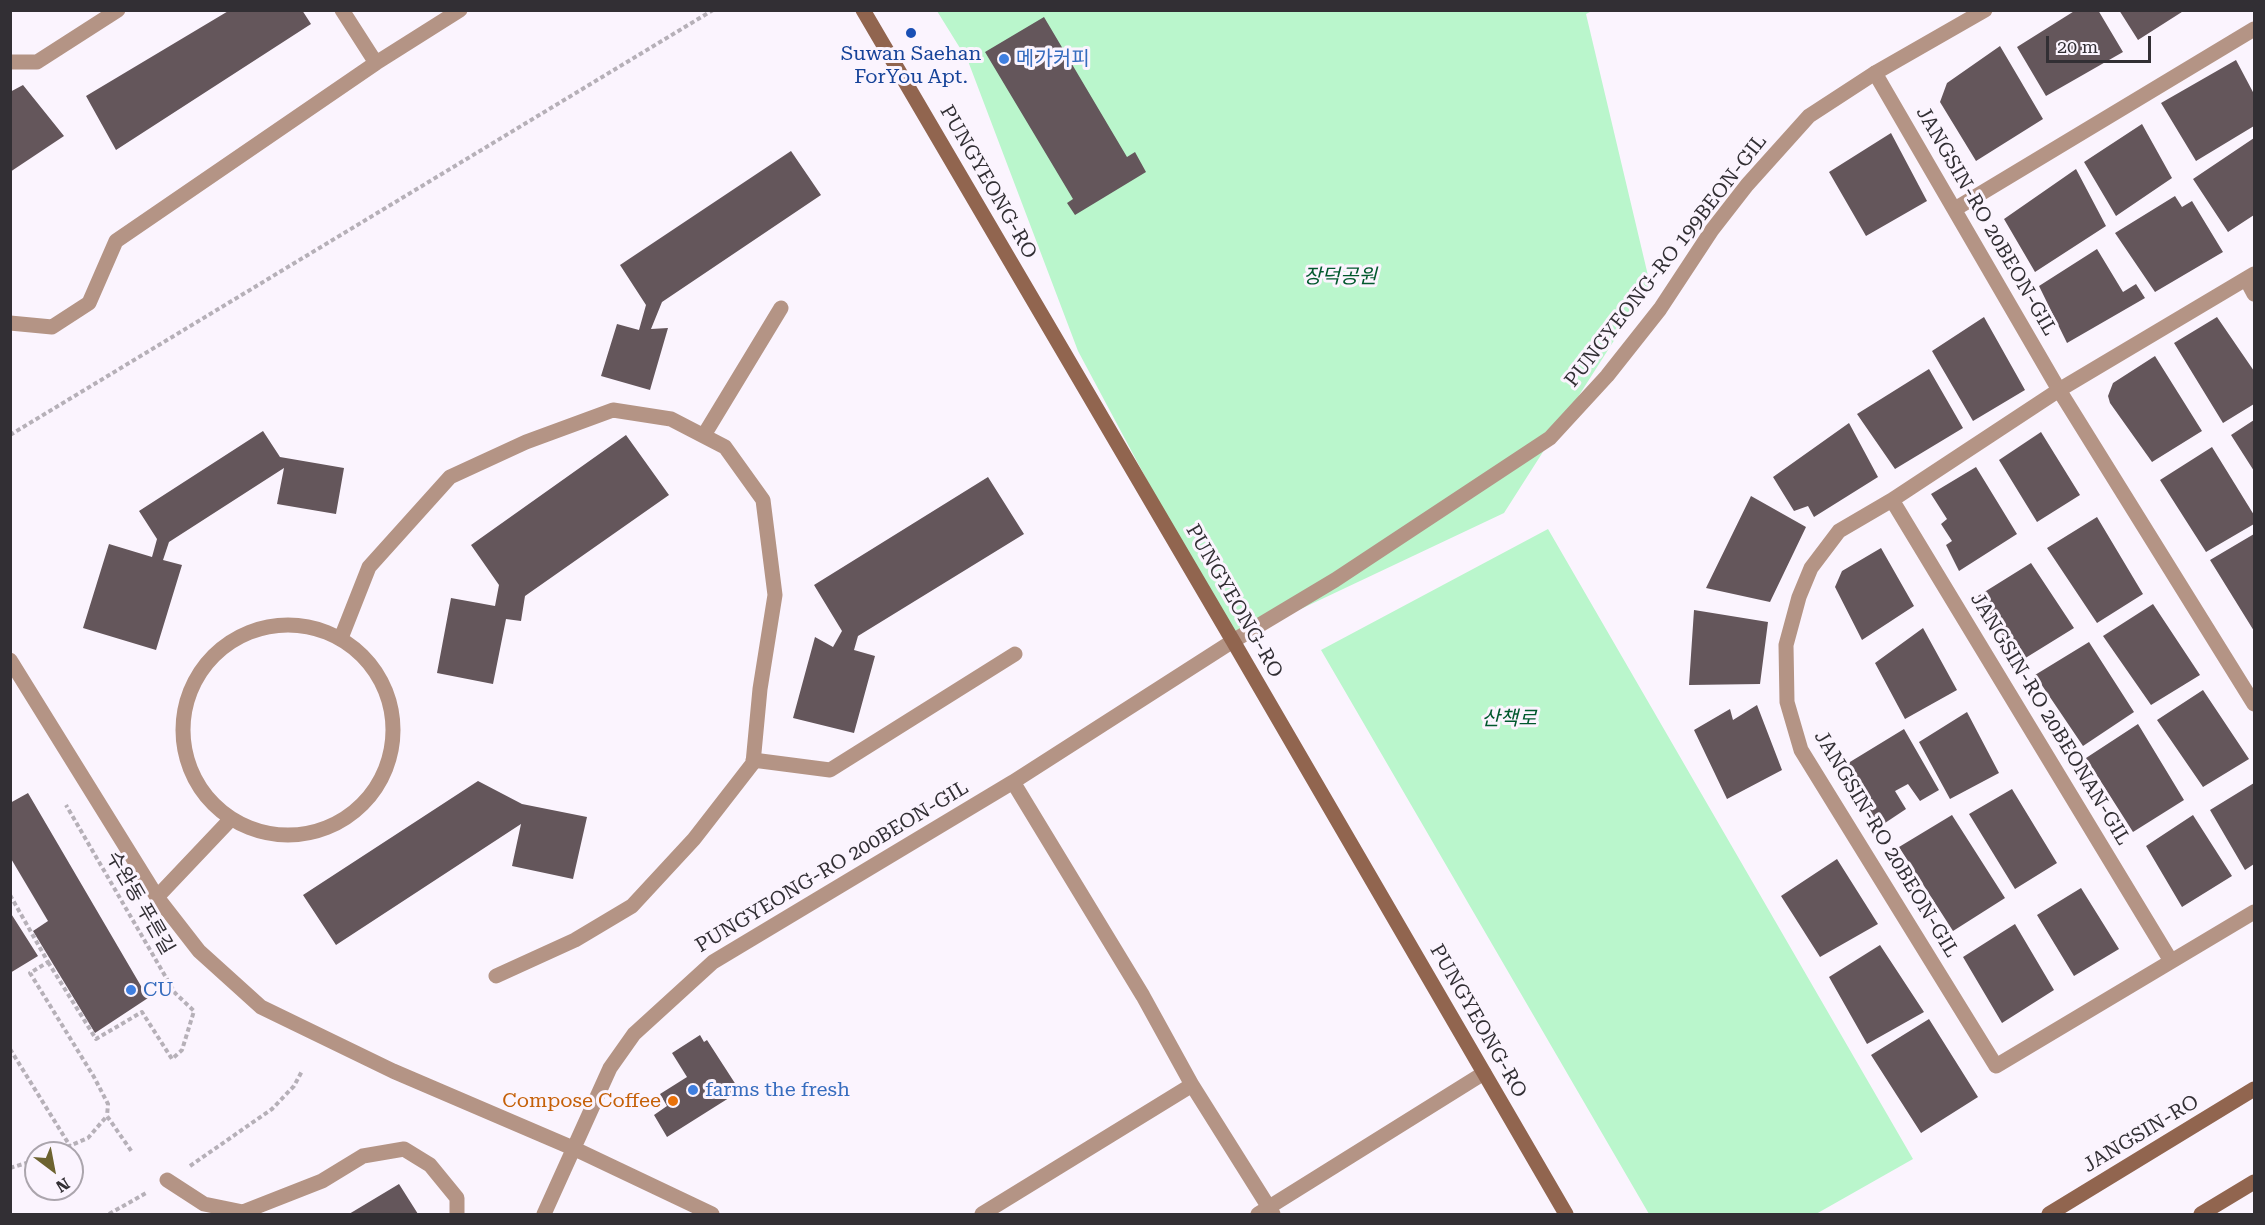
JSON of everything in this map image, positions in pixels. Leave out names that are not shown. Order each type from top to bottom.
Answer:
[{"type":"main road","name":"PUNGYEONG-RO","points":[[862,10],[1233,641],[1566,1215]]},
{"type":"main road","name":"JANGSIN-RO","points":[[2049,1215],[2254,1089]]},
{"type":"main road","points":[[2201,1215],[2254,1182]]},
{"type":"street","points":[[10,62],[37,62],[118,10]]},
{"type":"street","points":[[342,10],[376,63]]},
{"type":"street","points":[[10,323],[52,327],[89,303],[116,241],[376,63],[460,10]]},
{"type":"street","name":"PUNGYEONG-RO 199BEON-GIL","points":[[1233,641],[1335,580],[1550,438],[1607,376],[1660,309],[1712,230],[1780,146],[1809,116],[1875,73],[1985,10]]},
{"type":"street","points":[[1955,209],[2254,29]]},
{"type":"street","name":"JANGSIN-RO 20BEON-GIL","points":[[1875,73],[2060,390],[2254,704]]},
{"type":"street","points":[[2250,277],[2254,294]]},
{"type":"street","name":"JANGSIN-RO 20BEON-GIL","points":[[2250,277],[2060,390],[1892,500],[1839,531],[1811,568],[1799,597],[1786,645],[1787,702],[1801,750],[1996,1066],[2254,912]]},
{"type":"street","points":[[704,435],[780,308]]},
{"type":"street","points":[[341,638],[369,567],[450,477],[526,442],[613,410],[671,418],[725,447],[763,500],[775,595],[760,689],[753,760],[694,838],[632,906],[575,940],[496,976]]},
{"type":"street","name":"JANGSIN-RO 20BEONAN-GIL","points":[[1892,500],[2171,961]]},
{"type":"street","points":[[271,625],[307,625],[341,638],[368,659],[386,687],[394,720],[392,754],[379,785],[357,811],[328,828],[295,836],[261,833],[230,820],[204,795],[187,763],[182,727],[189,692],[208,660],[236,637],[271,625]]},
{"type":"street","name":"PUNGYEONG-RO 200BEON-GIL","points":[[544,1215],[610,1068],[634,1034],[713,962],[1013,782],[1233,641]]},
{"type":"street","points":[[753,760],[830,770],[1016,654]]},
{"type":"street","points":[[10,660],[157,897],[199,951],[261,1007],[393,1071],[575,1149],[712,1215]]},
{"type":"street","points":[[1013,782],[1143,996],[1266,1212],[1484,1073]]},
{"type":"street","points":[[157,897],[230,820]]},
{"type":"street","points":[[982,1215],[1192,1085]]},
{"type":"street","points":[[167,1180],[204,1204],[243,1212],[322,1181],[363,1156],[404,1149],[430,1165],[457,1198],[457,1215]]},
{"type":"path","points":[[10,435],[713,10]]},
{"type":"path","name":"수완동 푸른길","points":[[48,962],[96,1039],[142,1012],[172,1059],[182,1050],[194,1011],[175,993],[63,800]]},
{"type":"path","points":[[10,895],[48,962],[30,973],[108,1104],[107,1116],[88,1138],[81,1141]]},
{"type":"path","points":[[10,1049],[67,1141]]},
{"type":"path","points":[[109,1215],[167,1180],[272,1109],[294,1086],[302,1071]]},
{"type":"path","points":[[107,1116],[132,1152]]},
{"type":"green space","name":"장덕공원","points":[[937,11],[1592,11],[1586,14],[1650,284],[1504,513],[1233,641],[1078,351],[968,61]]},
{"type":"green space","name":"산책로","points":[[1548,529],[1913,1159],[1816,1214],[1649,1214],[1321,650]]},
{"type":"building","points":[[230,10],[302,10],[311,24],[116,150],[86,96]]},
{"type":"building","points":[[2076,10],[2098,10],[2123,52],[2046,96],[2017,47]]},
{"type":"building","points":[[2119,10],[2185,10],[2138,40]]},
{"type":"building","points":[[1044,17],[1127,157],[1135,152],[1146,172],[1075,215],[1067,203],[1073,199],[985,52]]},
{"type":"building","points":[[2000,46],[2043,119],[1976,161],[1940,102],[1947,83]]},
{"type":"building","points":[[2236,60],[2254,94],[2254,126],[2196,161],[2161,103]]},
{"type":"building","points":[[23,85],[64,136],[10,172],[10,92]]},
{"type":"building","points":[[2142,124],[2172,178],[2116,216],[2084,162]]},
{"type":"building","points":[[1891,133],[1927,201],[1866,236],[1829,172]]},
{"type":"building","points":[[2254,138],[2254,215],[2228,232],[2193,179]]},
{"type":"building","points":[[791,151],[821,195],[662,302],[651,329],[668,328],[650,390],[601,376],[617,324],[639,330],[646,305],[620,265]]},
{"type":"building","points":[[2076,169],[2106,226],[2035,272],[2004,219]]},
{"type":"building","points":[[2175,196],[2182,207],[2192,201],[2223,252],[2155,292],[2115,233]]},
{"type":"building","points":[[2097,249],[2123,292],[2136,284],[2145,298],[2067,343],[2039,286]]},
{"type":"building","points":[[1984,317],[2025,390],[1973,421],[1932,351]]},
{"type":"building","points":[[2217,317],[2254,371],[2254,404],[2223,423],[2174,343]]},
{"type":"building","points":[[2155,356],[2202,431],[2152,462],[2110,403],[2108,396],[2113,383]]},
{"type":"building","points":[[1929,369],[1963,428],[1895,469],[1857,414]]},
{"type":"building","points":[[2254,420],[2254,471],[2231,435]]},
{"type":"building","points":[[1849,423],[1878,477],[1814,517],[1808,506],[1794,511],[1773,477]]},
{"type":"building","points":[[263,431],[280,457],[344,468],[336,514],[277,504],[284,468],[169,542],[163,560],[182,565],[156,650],[83,628],[109,544],[152,557],[157,539],[139,511]]},
{"type":"building","points":[[2041,432],[2080,495],[2037,522],[1999,460]]},
{"type":"building","points":[[626,435],[669,495],[525,596],[521,621],[506,619],[493,684],[437,673],[451,598],[495,606],[499,585],[471,545]]},
{"type":"building","points":[[2212,447],[2254,515],[2254,524],[2206,552],[2160,480]]},
{"type":"building","points":[[1976,467],[2017,534],[1959,571],[1946,545],[1952,541],[1941,524],[1947,519],[1931,494]]},
{"type":"building","points":[[988,477],[1024,534],[858,636],[854,650],[875,656],[854,733],[793,718],[815,637],[833,647],[842,631],[814,585]]},
{"type":"building","points":[[1751,496],[1806,527],[1770,602],[1706,588]]},
{"type":"building","points":[[2097,517],[2143,594],[2097,623],[2047,548]]},
{"type":"building","points":[[2254,534],[2254,631],[2210,560]]},
{"type":"building","points":[[1881,548],[1914,606],[1862,640],[1835,587],[1842,571]]},
{"type":"building","points":[[2031,563],[2074,628],[2019,662],[1978,596]]},
{"type":"building","points":[[2153,604],[2200,675],[2151,705],[2103,636]]},
{"type":"building","points":[[1694,610],[1768,622],[1760,684],[1689,685]]},
{"type":"building","points":[[1923,628],[1957,690],[1905,719],[1875,663]]},
{"type":"building","points":[[2089,642],[2134,712],[2083,746],[2035,675]]},
{"type":"building","points":[[2203,690],[2249,759],[2203,787],[2157,720]]},
{"type":"building","points":[[1757,705],[1782,770],[1727,799],[1694,730],[1730,709],[1733,720]]},
{"type":"building","points":[[1967,712],[1999,773],[1950,799],[1919,742]]},
{"type":"building","points":[[2138,724],[2184,800],[2133,832],[2086,758]]},
{"type":"building","points":[[1904,729],[1939,790],[1920,801],[1908,784],[1895,791],[1906,809],[1879,827],[1845,765]]},
{"type":"building","points":[[478,781],[522,804],[587,817],[573,879],[512,866],[521,824],[336,945],[303,895]]},
{"type":"building","points":[[2254,783],[2254,864],[2245,870],[2210,810]]},
{"type":"building","points":[[2012,789],[2057,863],[2015,889],[1969,814]]},
{"type":"building","points":[[28,793],[148,998],[95,1033],[33,931],[48,921],[10,857],[10,803]]},
{"type":"building","points":[[1952,815],[2005,898],[1953,931],[1899,847]]},
{"type":"building","points":[[2193,815],[2232,876],[2182,907],[2146,846]]},
{"type":"building","points":[[1837,859],[1878,924],[1820,957],[1781,896]]},
{"type":"building","points":[[2081,888],[2119,949],[2074,976],[2037,915]]},
{"type":"building","points":[[10,912],[38,956],[10,973]]},
{"type":"building","points":[[2015,924],[2054,990],[2002,1023],[1963,957]]},
{"type":"building","points":[[1880,945],[1924,1012],[1867,1044],[1829,977]]},
{"type":"building","points":[[1929,1019],[1978,1097],[1921,1133],[1871,1055]]},
{"type":"building","points":[[700,1035],[704,1042],[707,1040],[740,1091],[667,1137],[654,1115],[667,1106],[660,1094],[687,1077],[672,1053]]},
{"type":"building","points":[[399,1184],[418,1214],[349,1214]]},
{"type":"place","name":"Suwan Saehan ForYou Apt.","points":[[911,33]]},
{"type":"place","name":"메가커피","points":[[1004,59]]},
{"type":"place","name":"CU","points":[[131,990]]},
{"type":"place","name":"farms the fresh","points":[[693,1090]]},
{"type":"place","name":"Compose Coffee","points":[[673,1101]]}]
